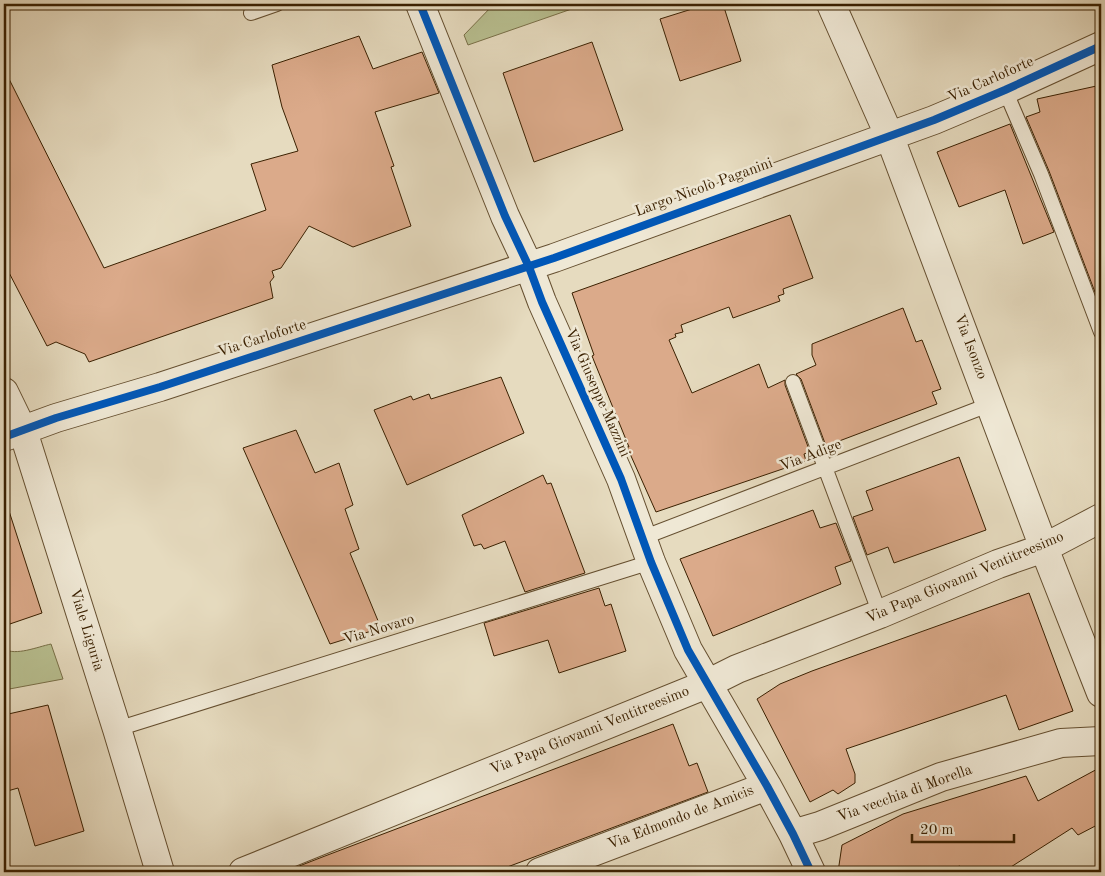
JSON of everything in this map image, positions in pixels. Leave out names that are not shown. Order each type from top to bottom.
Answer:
[{"type":"street","name":"Via Giuseppe Mazzini","points":[[420,4],[505,216],[621,479],[646,550],[688,650],[767,786]]},
{"type":"street","name":"Via Isonzo","points":[[831,4],[889,135],[1044,548],[1101,693]]},
{"type":"street","name":"Via Carloforte","points":[[889,135],[934,120],[1101,46]]},
{"type":"street","name":"Largo Nicolò Paganini","points":[[528,267],[889,135]]},
{"type":"street","name":"Via Carloforte","points":[[13,434],[56,418],[160,387],[528,267]]},
{"type":"street","name":"Viale Liguria","points":[[4,392],[13,434],[117,729],[160,872]]},
{"type":"street","name":"Via Papa Giovanni Ventitreesimo","points":[[243,872],[707,684],[737,669],[880,614],[998,564],[1044,548],[1101,518]]},
{"type":"street","name":"Via vecchia di Morella","points":[[793,834],[820,826],[941,777],[1060,743],[1101,741]]},
{"type":"street","points":[[767,786],[811,872]]},
{"type":"street","name":"Via Edmondo de Amicis","points":[[540,872],[767,786]]},
{"type":"lane","points":[[252,13],[277,4]]},
{"type":"lane","points":[[1005,90],[1041,174],[1101,332]]},
{"type":"lane","points":[[793,382],[880,614]]},
{"type":"lane","name":"Via Adige","points":[[646,550],[826,467],[991,404]]},
{"type":"lane","name":"Via Novaro","points":[[117,729],[646,550]]},
{"type":"green space","points":[[494,4],[586,4],[468,45],[464,35]]},
{"type":"green space","points":[[51,644],[63,679],[4,690],[4,649],[14,652]]},
{"type":"building","points":[[708,4],[723,4],[741,61],[680,81],[660,19]]},
{"type":"building","points":[[359,36],[373,69],[422,52],[439,93],[375,112],[394,166],[391,167],[411,226],[353,247],[309,226],[281,268],[272,271],[274,277],[270,282],[273,298],[89,362],[85,354],[56,342],[47,346],[4,263],[4,69],[104,268],[266,210],[251,164],[298,151],[282,107],[272,65]]},
{"type":"building","points":[[592,42],[623,130],[534,162],[503,73]]},
{"type":"building","points":[[1101,85],[1101,308],[1049,171],[1026,117],[1040,112],[1037,99]]},
{"type":"building","points":[[1010,124],[1054,232],[1023,244],[1005,190],[959,207],[937,152]]},
{"type":"building","points":[[790,215],[813,278],[783,289],[784,294],[778,296],[780,301],[733,318],[729,307],[681,325],[683,332],[675,334],[676,337],[669,340],[692,393],[759,364],[768,388],[785,380],[785,385],[810,452],[804,454],[806,461],[656,512],[627,447],[629,447],[592,356],[594,355],[572,293]]},
{"type":"building","points":[[903,308],[916,342],[922,340],[941,389],[932,392],[937,404],[826,446],[801,379],[796,374],[816,365],[812,355],[812,344]]},
{"type":"building","points":[[501,377],[524,433],[407,485],[374,410],[411,396],[413,400],[429,394],[431,399]]},
{"type":"building","points":[[296,430],[315,473],[339,463],[353,505],[345,509],[359,549],[350,553],[381,628],[330,644],[243,448]]},
{"type":"building","points":[[959,457],[986,530],[894,563],[888,547],[867,555],[853,517],[873,510],[866,491]]},
{"type":"building","points":[[543,475],[547,484],[551,483],[585,573],[525,592],[505,541],[484,549],[481,544],[474,546],[462,515]]},
{"type":"building","points":[[813,510],[820,528],[836,523],[851,561],[835,567],[841,584],[713,636],[680,559]]},
{"type":"building","points":[[9,511],[42,613],[4,626],[4,512]]},
{"type":"building","points":[[599,588],[605,606],[611,604],[626,651],[559,673],[548,640],[494,656],[484,623]]},
{"type":"building","points":[[1029,593],[1073,711],[1019,730],[1006,695],[846,749],[855,774],[855,783],[838,794],[833,790],[810,802],[757,699],[780,684],[812,671]]},
{"type":"building","points":[[48,705],[84,831],[35,846],[18,788],[4,792],[4,715]]},
{"type":"building","points":[[673,724],[689,766],[697,763],[708,792],[494,872],[289,872],[289,870],[325,856]]},
{"type":"building","points":[[1101,767],[1101,823],[1078,835],[1072,828],[1003,872],[965,872],[960,866],[937,872],[838,872],[842,845],[903,814],[1026,776],[1038,801]]},
{"type":"cycle path","points":[[420,4],[505,216],[621,479],[651,562],[688,650],[767,786],[811,872]]},
{"type":"cycle path","points":[[4,437],[56,418],[160,387],[554,258],[934,120],[1101,46]]}]
